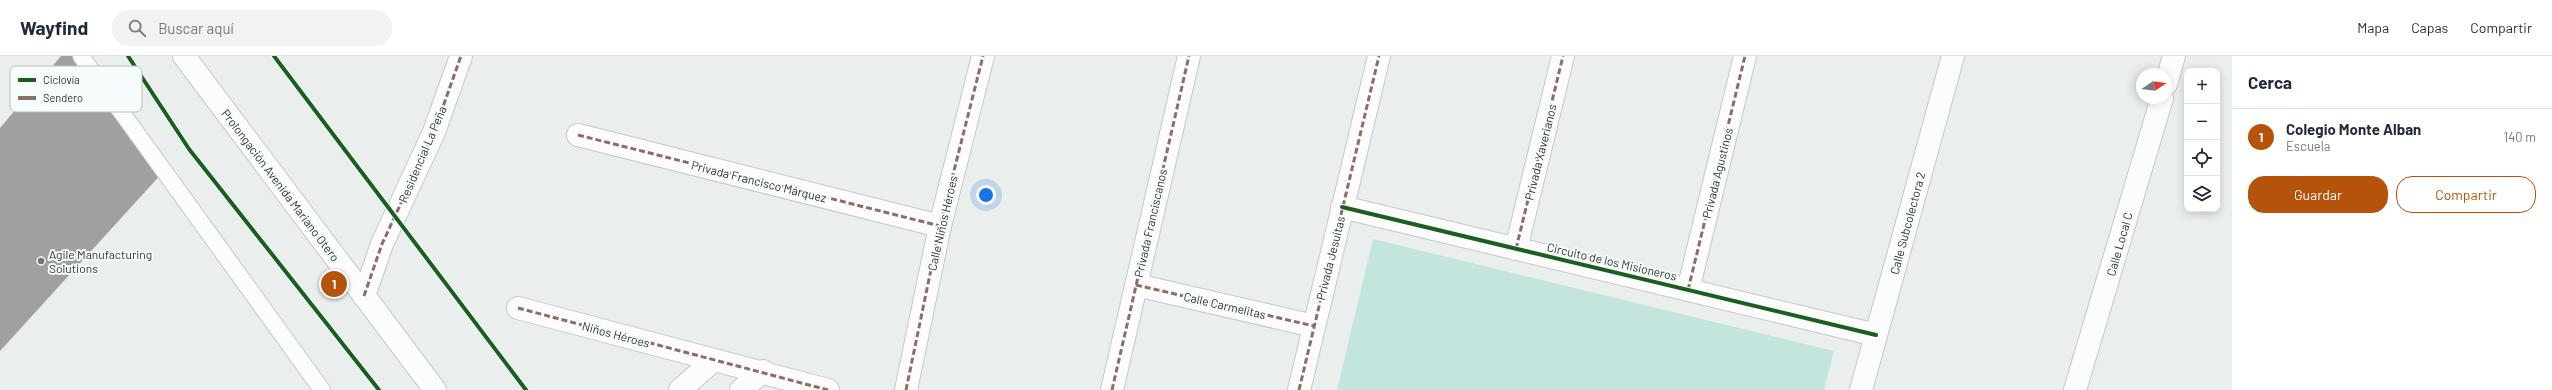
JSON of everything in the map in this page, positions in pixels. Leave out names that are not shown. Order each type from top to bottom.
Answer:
[{"type":"street","name":"Prolongación Avenida Mariano Otero","points":[[184,56],[435,390]]},
{"type":"street","name":"Residencial La Peña","points":[[364,296],[382,244],[434,132],[460,56]]},
{"type":"street","name":"Calle Niños Héroes","points":[[906,390],[940,226],[983,56]]},
{"type":"street","name":"Privada Franciscanos","points":[[1112,390],[1189,56]]},
{"type":"street","name":"Privada Jesuitas","points":[[1299,390],[1378,56]]},
{"type":"street","name":"Privada Xaverianos","points":[[1516,249],[1563,56]]},
{"type":"street","name":"Privada Agustinos","points":[[1688,290],[1745,56]]},
{"type":"street","name":"Calle Subcolectora 2","points":[[1861,390],[1954,56]]},
{"type":"street","points":[[2171,68],[2174,56]]},
{"type":"street","name":"Calle Local C","points":[[2076,390],[2160,104]]},
{"type":"street","name":"Privada Francisco Márquez","points":[[578,135],[940,226]]},
{"type":"street","name":"Circuito de los Misioneros","points":[[1342,207],[1876,334]]},
{"type":"street","name":"Calle Carmelitas","points":[[1136,285],[1314,326]]},
{"type":"street","name":"Niños Héroes","points":[[518,308],[714,360]]},
{"type":"street","points":[[680,390],[714,360],[763,371],[828,390]]},
{"type":"street","points":[[741,390],[763,371]]},
{"type":"lane","points":[[81,56],[88,66]]},
{"type":"lane","points":[[121,112],[322,390]]},
{"type":"green space","points":[[1373,239],[1834,351],[1824,390],[1337,390]]},
{"type":"building","name":"Agile Manufacturing Solutions","points":[[61,56],[76,56],[84,66],[53,66]]},
{"type":"building","name":"Agile Manufacturing Solutions","points":[[14,112],[119,112],[164,171],[0,351],[0,128]]},
{"type":"marked path","points":[[364,296],[382,244],[434,132],[461,56]]},
{"type":"marked path","points":[[906,390],[940,226],[983,56]]},
{"type":"marked path","points":[[1112,390],[1189,56]]},
{"type":"marked path","points":[[1299,390],[1379,56]]},
{"type":"marked path","points":[[1516,249],[1563,56]]},
{"type":"marked path","points":[[1688,290],[1745,56]]},
{"type":"marked path","points":[[578,135],[940,226]]},
{"type":"marked path","points":[[1136,285],[1314,326]]},
{"type":"marked path","points":[[518,308],[828,390]]},
{"type":"cycle path","points":[[128,56],[135,66]]},
{"type":"cycle path","points":[[274,56],[526,390]]},
{"type":"cycle path","points":[[142,77],[189,149],[379,390]]},
{"type":"cycle path","points":[[1342,207],[1876,335]]},
{"type":"place","name":"Agile Manufacturing Solutions","points":[[41,261]]},
{"type":"place","name":"Colegio Monte Alban","points":[[334,284]]}]
